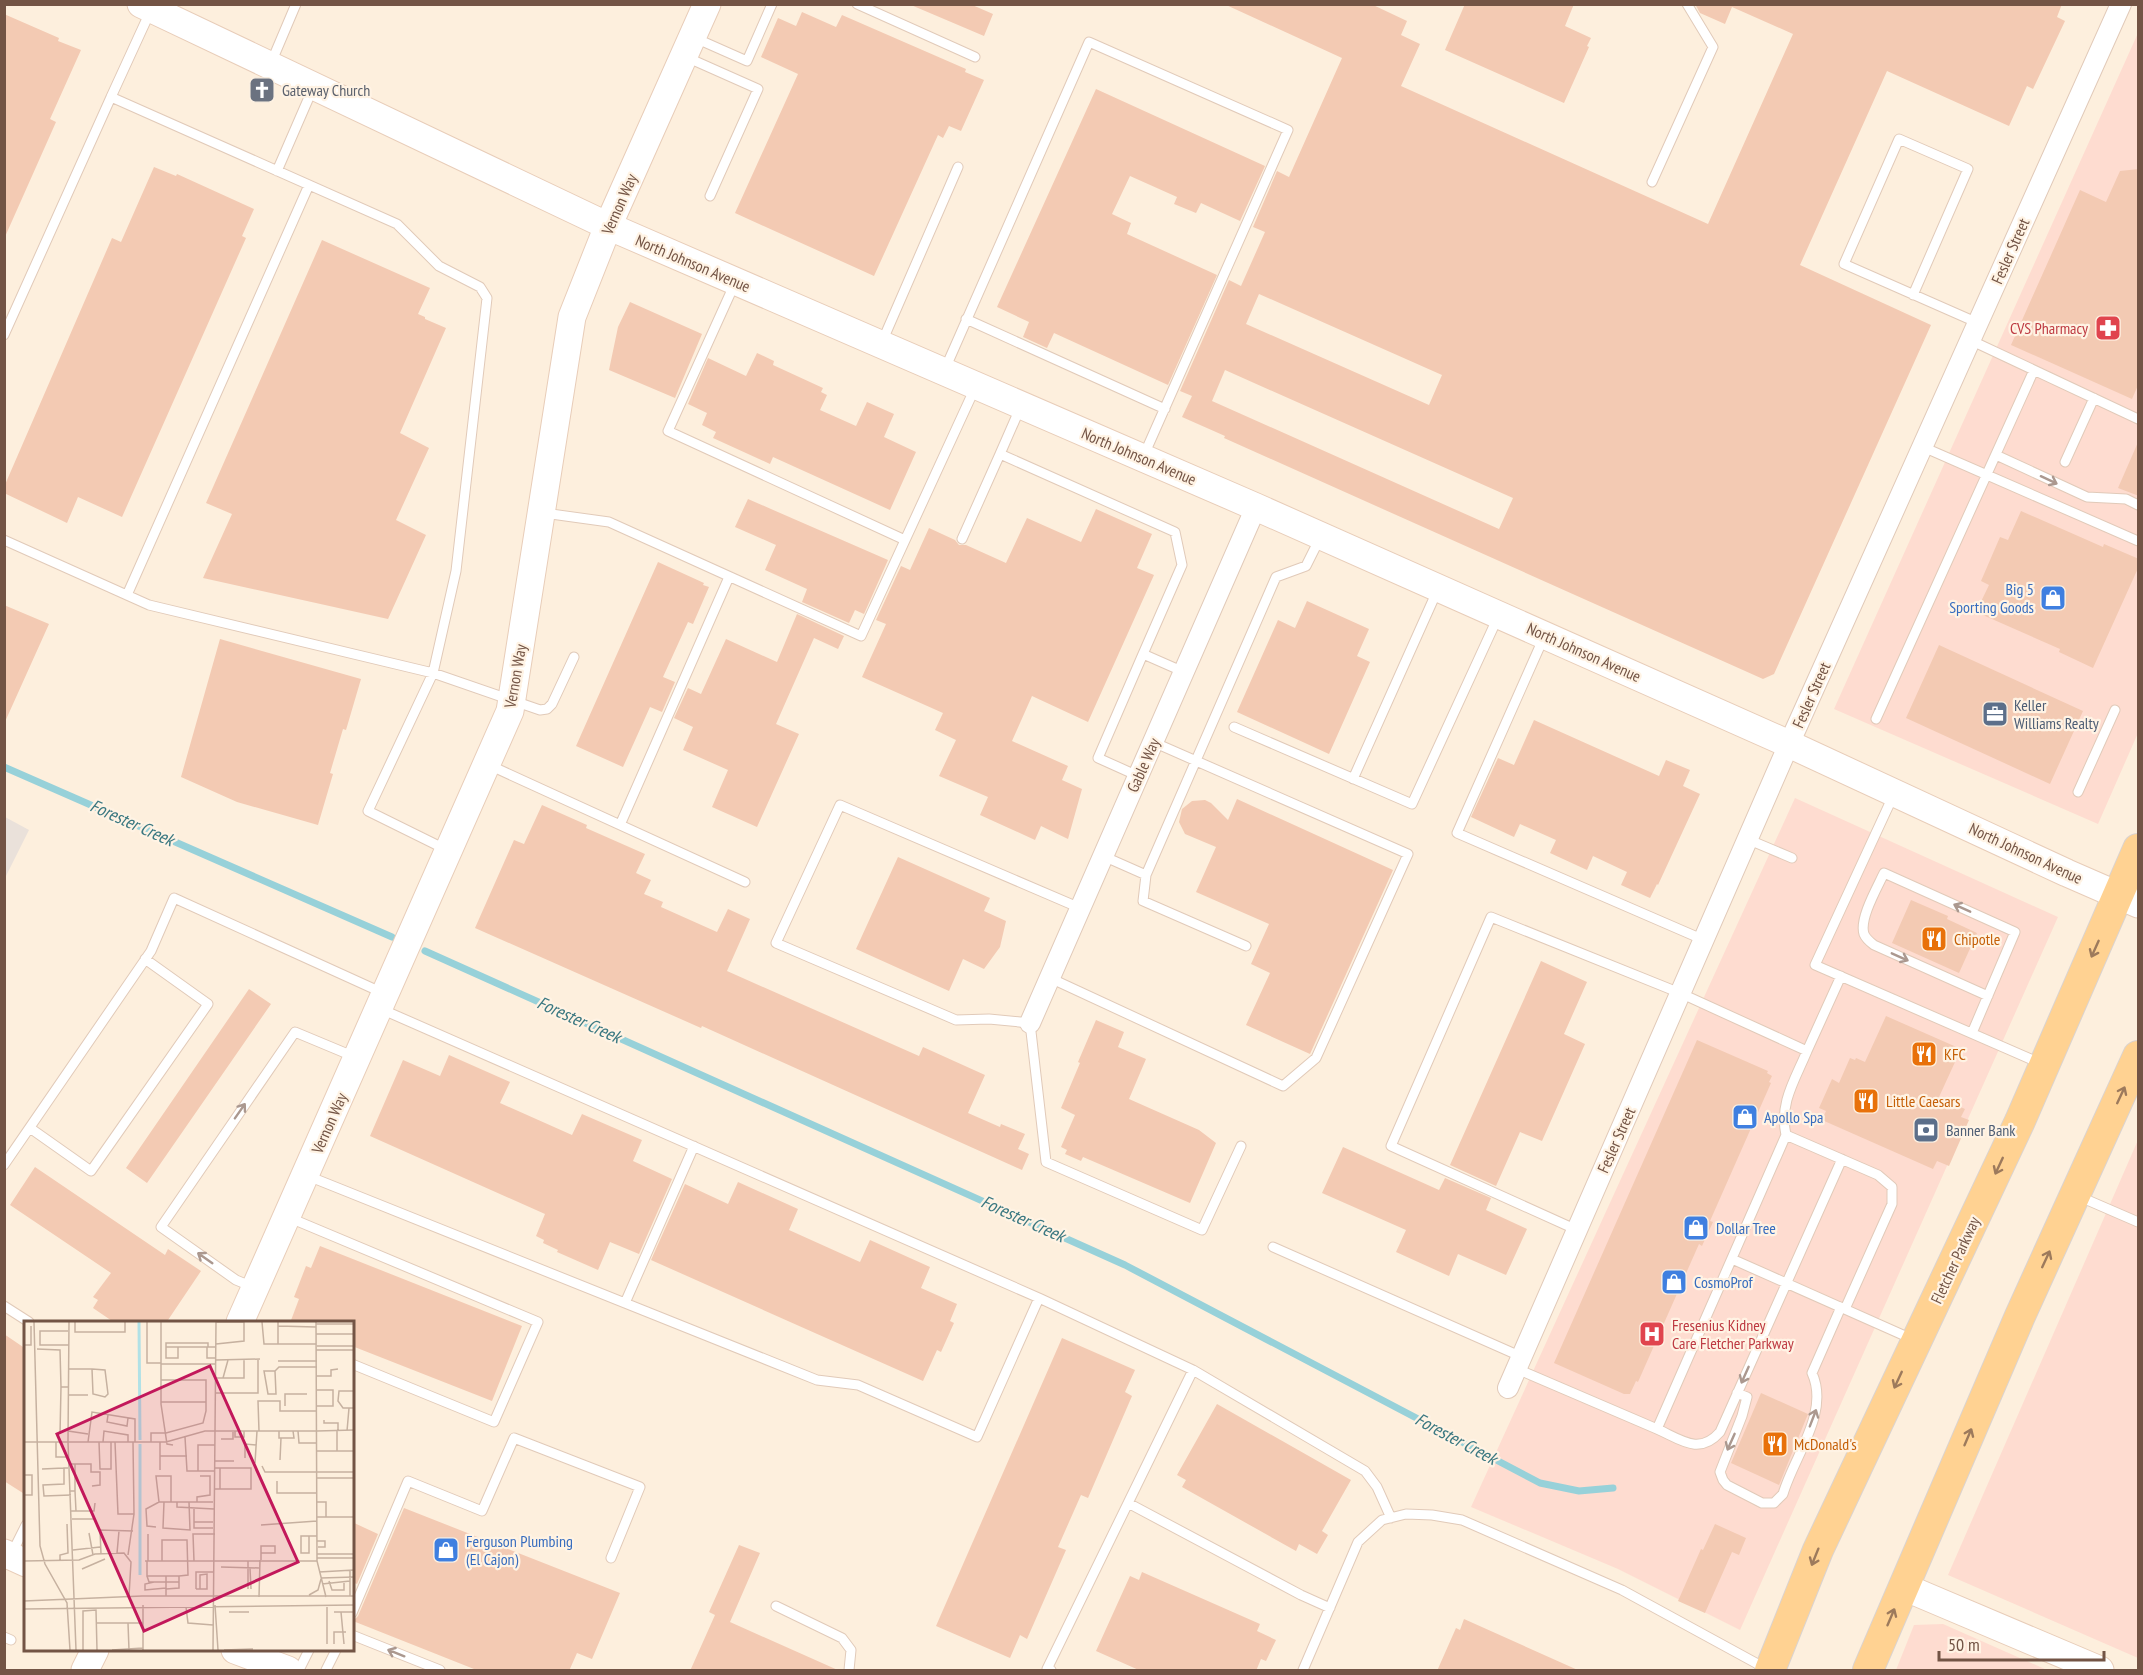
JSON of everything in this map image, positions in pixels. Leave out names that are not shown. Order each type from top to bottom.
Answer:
[{"type":"main road","name":"Vernon Way","points":[[245,1321],[255,1288],[510,711],[572,317],[608,226],[707,4]]},
{"type":"main road","name":"North Johnson Avenue","points":[[146,7],[608,226],[1545,635],[1895,792],[2128,900]]},
{"type":"main road","name":"Fletcher Parkway","points":[[1770,1670],[1818,1550],[2020,1121],[2044,1065],[2128,900],[2139,849]]},
{"type":"main road","points":[[1868,1671],[2020,1316],[2139,1056]]},
{"type":"main road","points":[[1904,1587],[2063,1659],[2100,1671]]},
{"type":"main road","points":[[86,1671],[95,1651]]},
{"type":"main road","points":[[247,1657],[288,1671]]},
{"type":"street","name":"Fesler Street","points":[[1508,1388],[1789,744],[2121,4]]},
{"type":"street","name":"Gable Way","points":[[1030,1023],[1256,507]]},
{"type":"lane","points":[[270,65],[296,4]]},
{"type":"lane","points":[[689,46],[747,61],[772,4]]},
{"type":"lane","points":[[857,4],[975,57]]},
{"type":"lane","points":[[1652,182],[1713,47],[1687,4]]},
{"type":"lane","points":[[4,335],[111,97],[146,7]]},
{"type":"lane","points":[[944,372],[1089,42],[1288,130],[1143,458]]},
{"type":"lane","points":[[689,46],[758,89],[710,196]]},
{"type":"lane","points":[[277,171],[314,86]]},
{"type":"lane","points":[[111,97],[397,224],[439,266],[480,287],[487,298],[456,571],[433,673],[368,812],[449,851]]},
{"type":"lane","points":[[1913,295],[1968,169],[1899,139],[1844,264],[1913,295],[2034,370],[2139,419]]},
{"type":"lane","points":[[881,344],[958,167]]},
{"type":"lane","points":[[127,595],[309,185]]},
{"type":"lane","points":[[735,281],[668,431],[905,540]]},
{"type":"lane","points":[[966,320],[1164,409]]},
{"type":"lane","points":[[1876,719],[2034,370]]},
{"type":"lane","points":[[541,513],[609,522],[861,636],[976,385]]},
{"type":"lane","points":[[2064,462],[2094,398]]},
{"type":"lane","points":[[962,539],[1021,405]]},
{"type":"lane","points":[[1923,447],[2139,541]]},
{"type":"lane","points":[[1000,454],[1175,532],[1182,565],[1098,758],[1138,776]]},
{"type":"lane","points":[[1996,455],[2087,497],[2126,499],[2139,505]]},
{"type":"lane","points":[[1246,946],[1143,901],[1146,875],[1276,577],[1306,566],[1321,536]]},
{"type":"lane","points":[[4,540],[148,605],[433,673],[540,710],[547,710],[552,704],[574,657]]},
{"type":"lane","points":[[620,825],[729,577]]},
{"type":"lane","points":[[1353,779],[1438,588]]},
{"type":"lane","points":[[1234,727],[1412,804],[1498,615]]},
{"type":"lane","points":[[1545,635],[1457,833],[1704,940]]},
{"type":"lane","points":[[1143,654],[1184,672]]},
{"type":"lane","points":[[2078,792],[2115,710]]},
{"type":"lane","points":[[1050,978],[1283,1086],[1316,1058],[1408,854],[1153,742]]},
{"type":"lane","points":[[487,764],[745,882]]},
{"type":"lane","points":[[1895,792],[1815,965],[2044,1065]]},
{"type":"lane","points":[[1080,908],[840,805],[776,944],[956,1020],[989,1019],[1030,1023],[1046,1162],[1202,1230],[1241,1146]]},
{"type":"lane","points":[[1748,839],[1792,858]]},
{"type":"lane","points":[[1103,856],[1146,875]]},
{"type":"lane","points":[[1972,1033],[1988,996],[2015,932],[1884,873],[1864,918],[1863,933],[1874,945],[1988,996]]},
{"type":"lane","points":[[4,1166],[151,951],[174,898],[383,1001],[694,1146],[1039,1298],[1193,1370],[1365,1471],[1377,1487],[1391,1518]]},
{"type":"lane","points":[[1577,1230],[1391,1146],[1491,917],[1680,993],[1807,1051]]},
{"type":"lane","points":[[30,1128],[91,1171],[208,1004],[145,959]]},
{"type":"lane","points":[[1657,1429],[1786,1135],[1783,1121],[1784,1106],[1841,976]]},
{"type":"lane","points":[[255,1288],[236,1280],[161,1227],[295,1032],[357,1059]]},
{"type":"lane","points":[[1737,1393],[1747,1397],[1742,1416],[1720,1466],[1720,1472],[1727,1485],[1762,1503],[1774,1503],[1783,1494],[1817,1410],[1816,1382],[1812,1373],[1892,1204],[1892,1187],[1878,1175],[1786,1135]]},
{"type":"lane","points":[[625,1303],[694,1146]]},
{"type":"lane","points":[[1273,1247],[1657,1429],[1691,1444],[1706,1444],[1720,1432],[1842,1159]]},
{"type":"lane","points":[[306,1175],[817,1380],[858,1385],[977,1437],[1039,1298]]},
{"type":"lane","points":[[2075,1195],[2139,1222]]},
{"type":"lane","points":[[287,1217],[538,1322],[494,1422],[354,1365]]},
{"type":"lane","points":[[1732,1259],[1917,1341]]},
{"type":"lane","points":[[4,1306],[26,1321]]},
{"type":"lane","points":[[1051,1671],[1047,1669],[1193,1370]]},
{"type":"lane","points":[[354,1608],[408,1481],[482,1511],[514,1438],[640,1487],[611,1558]]},
{"type":"lane","points":[[1128,1503],[1301,1595],[1330,1608]]},
{"type":"lane","points":[[1303,1671],[1358,1542],[1382,1520],[1406,1514],[1462,1520],[1622,1590],[1770,1670]]},
{"type":"lane","points":[[14,1557],[24,1530]]},
{"type":"lane","points":[[776,1606],[842,1638],[851,1650],[849,1671]]},
{"type":"lane","points":[[354,1636],[441,1671]]},
{"type":"lane","points":[[299,1671],[309,1651]]},
{"type":"lane","points":[[326,1671],[336,1651]]},
{"type":"shaded area","points":[[2138,33],[2138,733],[2098,824],[1834,709]]},
{"type":"shaded area","points":[[1795,798],[2058,917],[1740,1630],[1618,1569],[1471,1507]]},
{"type":"shaded area","points":[[5,817],[29,830],[5,878]]},
{"type":"shaded area","points":[[2138,1140],[2138,1658],[1948,1575]]},
{"type":"shaded area","points":[[1943,1624],[2047,1670],[1896,1670],[1914,1625]]},
{"type":"building","points":[[970,4],[993,14],[984,36],[911,5]]},
{"type":"building","points":[[1224,4],[1371,4],[1407,21],[1401,35],[1420,44],[1401,86],[1708,224],[1793,34],[1732,7],[1725,24],[1700,13],[1695,4],[2062,4],[2057,17],[2065,21],[2033,89],[2027,86],[2009,126],[1887,71],[1800,265],[1931,325],[1774,674],[1763,679],[1224,438],[1225,436],[1182,417],[1192,396],[1180,391],[1229,280],[1241,286],[1265,232],[1253,227],[1277,171],[1289,177],[1342,58]],"holes":[[[1259,294],[1442,375],[1429,405],[1246,324]],[[1225,370],[1513,498],[1499,529],[1212,401]]]},
{"type":"building","points":[[1465,4],[1574,4],[1565,26],[1591,38],[1564,103],[1445,50]]},
{"type":"building","points":[[802,12],[836,27],[842,15],[966,69],[965,72],[984,80],[961,131],[949,126],[943,138],[938,135],[874,276],[735,213],[798,74],[761,57],[778,18],[796,26]]},
{"type":"building","points":[[4,14],[81,50],[50,119],[56,122],[4,239]]},
{"type":"building","points":[[1096,89],[1265,166],[1240,221],[1201,203],[1196,213],[1174,204],[1177,197],[1130,176],[1112,214],[1131,223],[1127,234],[1217,275],[1168,385],[1054,333],[1047,348],[1023,337],[1029,322],[997,307]]},
{"type":"building","points":[[154,167],[176,176],[177,174],[254,209],[242,236],[246,238],[122,517],[78,497],[67,523],[4,493],[4,487],[112,238],[121,242]]},
{"type":"building","name":"CVS Pharmacy","points":[[2139,169],[2139,383],[2132,399],[2011,345],[2080,190],[2106,202],[2120,171]]},
{"type":"building","points":[[322,240],[430,288],[418,314],[446,328],[400,433],[429,448],[396,520],[426,535],[388,619],[203,578],[232,514],[206,503]]},
{"type":"building","points":[[630,302],[702,334],[675,398],[609,370],[618,327]]},
{"type":"building","points":[[757,353],[774,361],[773,365],[823,388],[821,392],[827,395],[820,410],[856,426],[867,402],[894,414],[884,437],[916,452],[890,510],[773,457],[770,464],[713,438],[716,432],[702,425],[707,413],[688,404],[708,358],[746,376]]},
{"type":"building","points":[[2139,440],[2139,496],[2118,488]]},
{"type":"building","points":[[748,499],[888,560],[864,614],[855,610],[849,623],[802,602],[807,589],[765,570],[776,545],[735,527]]},
{"type":"building","points":[[1096,509],[1152,534],[1137,568],[1154,575],[1088,722],[1032,696],[1012,741],[1068,766],[1062,780],[1082,789],[1068,839],[1041,826],[1035,840],[980,815],[988,797],[939,776],[956,740],[935,730],[943,713],[862,677],[886,624],[876,620],[901,566],[910,570],[929,528],[955,540],[959,545],[966,545],[1006,563],[1027,518],[1081,542]]},
{"type":"building","name":"Big 5 Sporting Goods","points":[[2021,511],[2103,547],[2104,544],[2139,559],[2139,566],[2093,668],[2059,652],[2060,649],[1976,612],[1989,585],[1981,581],[2000,537],[2008,540]]},
{"type":"building","points":[[658,562],[709,587],[693,624],[688,622],[663,677],[675,682],[662,712],[650,707],[623,767],[576,746]]},
{"type":"building","points":[[1307,601],[1369,629],[1357,656],[1370,662],[1329,754],[1237,712],[1278,620],[1295,628]]},
{"type":"building","points":[[4,605],[49,624],[4,724]]},
{"type":"building","points":[[797,614],[844,636],[838,649],[814,638],[776,724],[799,734],[757,827],[712,807],[728,770],[683,750],[693,727],[674,718],[688,688],[701,694],[726,639],[777,662]]},
{"type":"building","points":[[220,639],[361,679],[330,773],[333,774],[318,825],[237,802],[181,777]]},
{"type":"building","name":"Keller Williams Realty","points":[[1939,645],[2083,711],[2050,784],[1906,718]]},
{"type":"building","points":[[1534,720],[1659,776],[1666,760],[1690,770],[1683,786],[1700,794],[1650,898],[1621,885],[1627,872],[1593,856],[1587,870],[1550,853],[1556,840],[1520,824],[1514,837],[1471,817],[1498,758],[1514,765]]},
{"type":"building","points":[[1237,799],[1393,870],[1310,1054],[1246,1025],[1270,973],[1251,964],[1269,924],[1196,892],[1216,847],[1185,834],[1179,822],[1182,809],[1192,801],[1205,800],[1228,820]]},
{"type":"building","points":[[542,805],[587,825],[586,828],[645,854],[636,873],[651,880],[644,894],[663,902],[661,907],[717,932],[728,909],[750,919],[727,971],[919,1056],[923,1047],[985,1075],[968,1113],[1000,1127],[1001,1124],[1025,1134],[1018,1149],[1029,1154],[1022,1170],[702,1026],[701,1028],[475,928],[514,840],[524,844]]},
{"type":"building","points":[[898,857],[990,898],[984,911],[1006,921],[1000,947],[984,969],[963,959],[949,991],[856,949]]},
{"type":"building","name":"Chipotle","points":[[1911,900],[1948,916],[1947,919],[1977,933],[1959,973],[1892,943]]},
{"type":"building","points":[[1541,961],[1587,982],[1564,1034],[1585,1044],[1542,1141],[1520,1132],[1496,1186],[1450,1165]]},
{"type":"building","points":[[249,989],[271,1004],[147,1183],[126,1168]]},
{"type":"building","points":[[1886,1016],[1961,1049],[1939,1097],[1965,1109],[1961,1117],[1969,1120],[1949,1166],[1937,1161],[1933,1169],[1822,1120],[1826,1111],[1819,1108],[1832,1079],[1839,1083],[1850,1058],[1865,1062]]},
{"type":"building","points":[[1096,1020],[1124,1032],[1118,1047],[1146,1059],[1129,1099],[1199,1130],[1216,1143],[1190,1203],[1083,1157],[1081,1161],[1065,1154],[1067,1150],[1061,1147],[1075,1115],[1061,1108]]},
{"type":"building","points":[[1697,1040],[1768,1071],[1767,1073],[1772,1076],[1769,1082],[1771,1083],[1710,1221],[1713,1222],[1702,1246],[1699,1244],[1638,1382],[1636,1381],[1630,1394],[1624,1394],[1554,1363]]},
{"type":"building","points":[[449,1055],[510,1082],[500,1103],[572,1135],[582,1114],[642,1140],[633,1161],[672,1179],[639,1254],[610,1242],[598,1270],[557,1252],[558,1250],[543,1243],[544,1240],[536,1236],[545,1214],[370,1136],[403,1060],[440,1076]]},
{"type":"building","points":[[1343,1147],[1439,1190],[1445,1178],[1491,1198],[1486,1210],[1527,1229],[1506,1275],[1458,1254],[1449,1276],[1396,1252],[1406,1230],[1322,1193]]},
{"type":"building","points":[[35,1167],[165,1255],[168,1249],[201,1271],[167,1321],[112,1321],[93,1308],[98,1300],[93,1297],[111,1273],[10,1205]]},
{"type":"building","points":[[738,1182],[798,1209],[789,1230],[860,1262],[870,1240],[930,1267],[921,1288],[957,1304],[950,1321],[954,1323],[941,1352],[937,1350],[923,1381],[651,1260],[685,1184],[728,1204]]},
{"type":"building","points":[[320,1246],[522,1326],[492,1401],[354,1347],[354,1321],[291,1321],[299,1299],[294,1297],[306,1266],[311,1268]]},
{"type":"building","points":[[4,1334],[24,1348],[24,1494],[4,1481]]},
{"type":"building","points":[[1062,1338],[1135,1370],[1125,1392],[1132,1396],[1088,1498],[1081,1495],[1058,1547],[1066,1550],[1027,1639],[1020,1635],[1010,1658],[936,1626]]},
{"type":"building","points":[[1761,1393],[1808,1414],[1779,1485],[1731,1463]]},
{"type":"building","points":[[1217,1404],[1351,1480],[1322,1531],[1328,1535],[1317,1554],[1299,1544],[1296,1551],[1182,1487],[1186,1480],[1177,1475]]},
{"type":"building","name":"Ferguson Plumbing (El Cajon)","points":[[404,1508],[620,1593],[592,1659],[577,1653],[569,1671],[479,1671],[354,1621]]},
{"type":"building","points":[[354,1523],[378,1534],[357,1584],[354,1583]]},
{"type":"building","points":[[1715,1524],[1746,1538],[1739,1555],[1732,1552],[1705,1613],[1678,1601]]},
{"type":"building","points":[[739,1545],[760,1553],[730,1622],[840,1671],[690,1671],[715,1615],[709,1612]]},
{"type":"building","points":[[1142,1572],[1260,1624],[1257,1631],[1276,1640],[1266,1661],[1261,1659],[1256,1671],[1141,1671],[1096,1651],[1130,1576],[1139,1580]]},
{"type":"building","points":[[1464,1619],[1580,1671],[1437,1671],[1456,1628],[1460,1630]]},
{"type":"waterway","name":"Forester Creek","points":[[4,767],[392,937]]},
{"type":"waterway","name":"Forester Creek","points":[[425,951],[1125,1265],[1540,1483],[1579,1491],[1613,1488]]},
{"type":"place","name":"Gateway Church","points":[[262,90]]},
{"type":"place","name":"CVS Pharmacy","points":[[2108,328]]},
{"type":"place","name":"Big 5 Sporting Goods","points":[[2053,598]]},
{"type":"place","name":"Keller Williams Realty","points":[[1995,714]]},
{"type":"place","name":"Chipotle","points":[[1934,939]]},
{"type":"place","name":"KFC","points":[[1924,1054]]},
{"type":"place","name":"Little Caesars","points":[[1866,1101]]},
{"type":"place","name":"Apollo Spa","points":[[1745,1117]]},
{"type":"place","name":"Banner Bank","points":[[1926,1130]]},
{"type":"place","name":"Dollar Tree","points":[[1696,1228]]},
{"type":"place","name":"CosmoProf","points":[[1674,1282]]},
{"type":"place","name":"Fresenius Kidney Care Fletcher Parkway","points":[[1652,1334]]},
{"type":"place","name":"McDonald's","points":[[1775,1444]]},
{"type":"place","name":"Ferguson Plumbing (El Cajon)","points":[[446,1550]]}]
